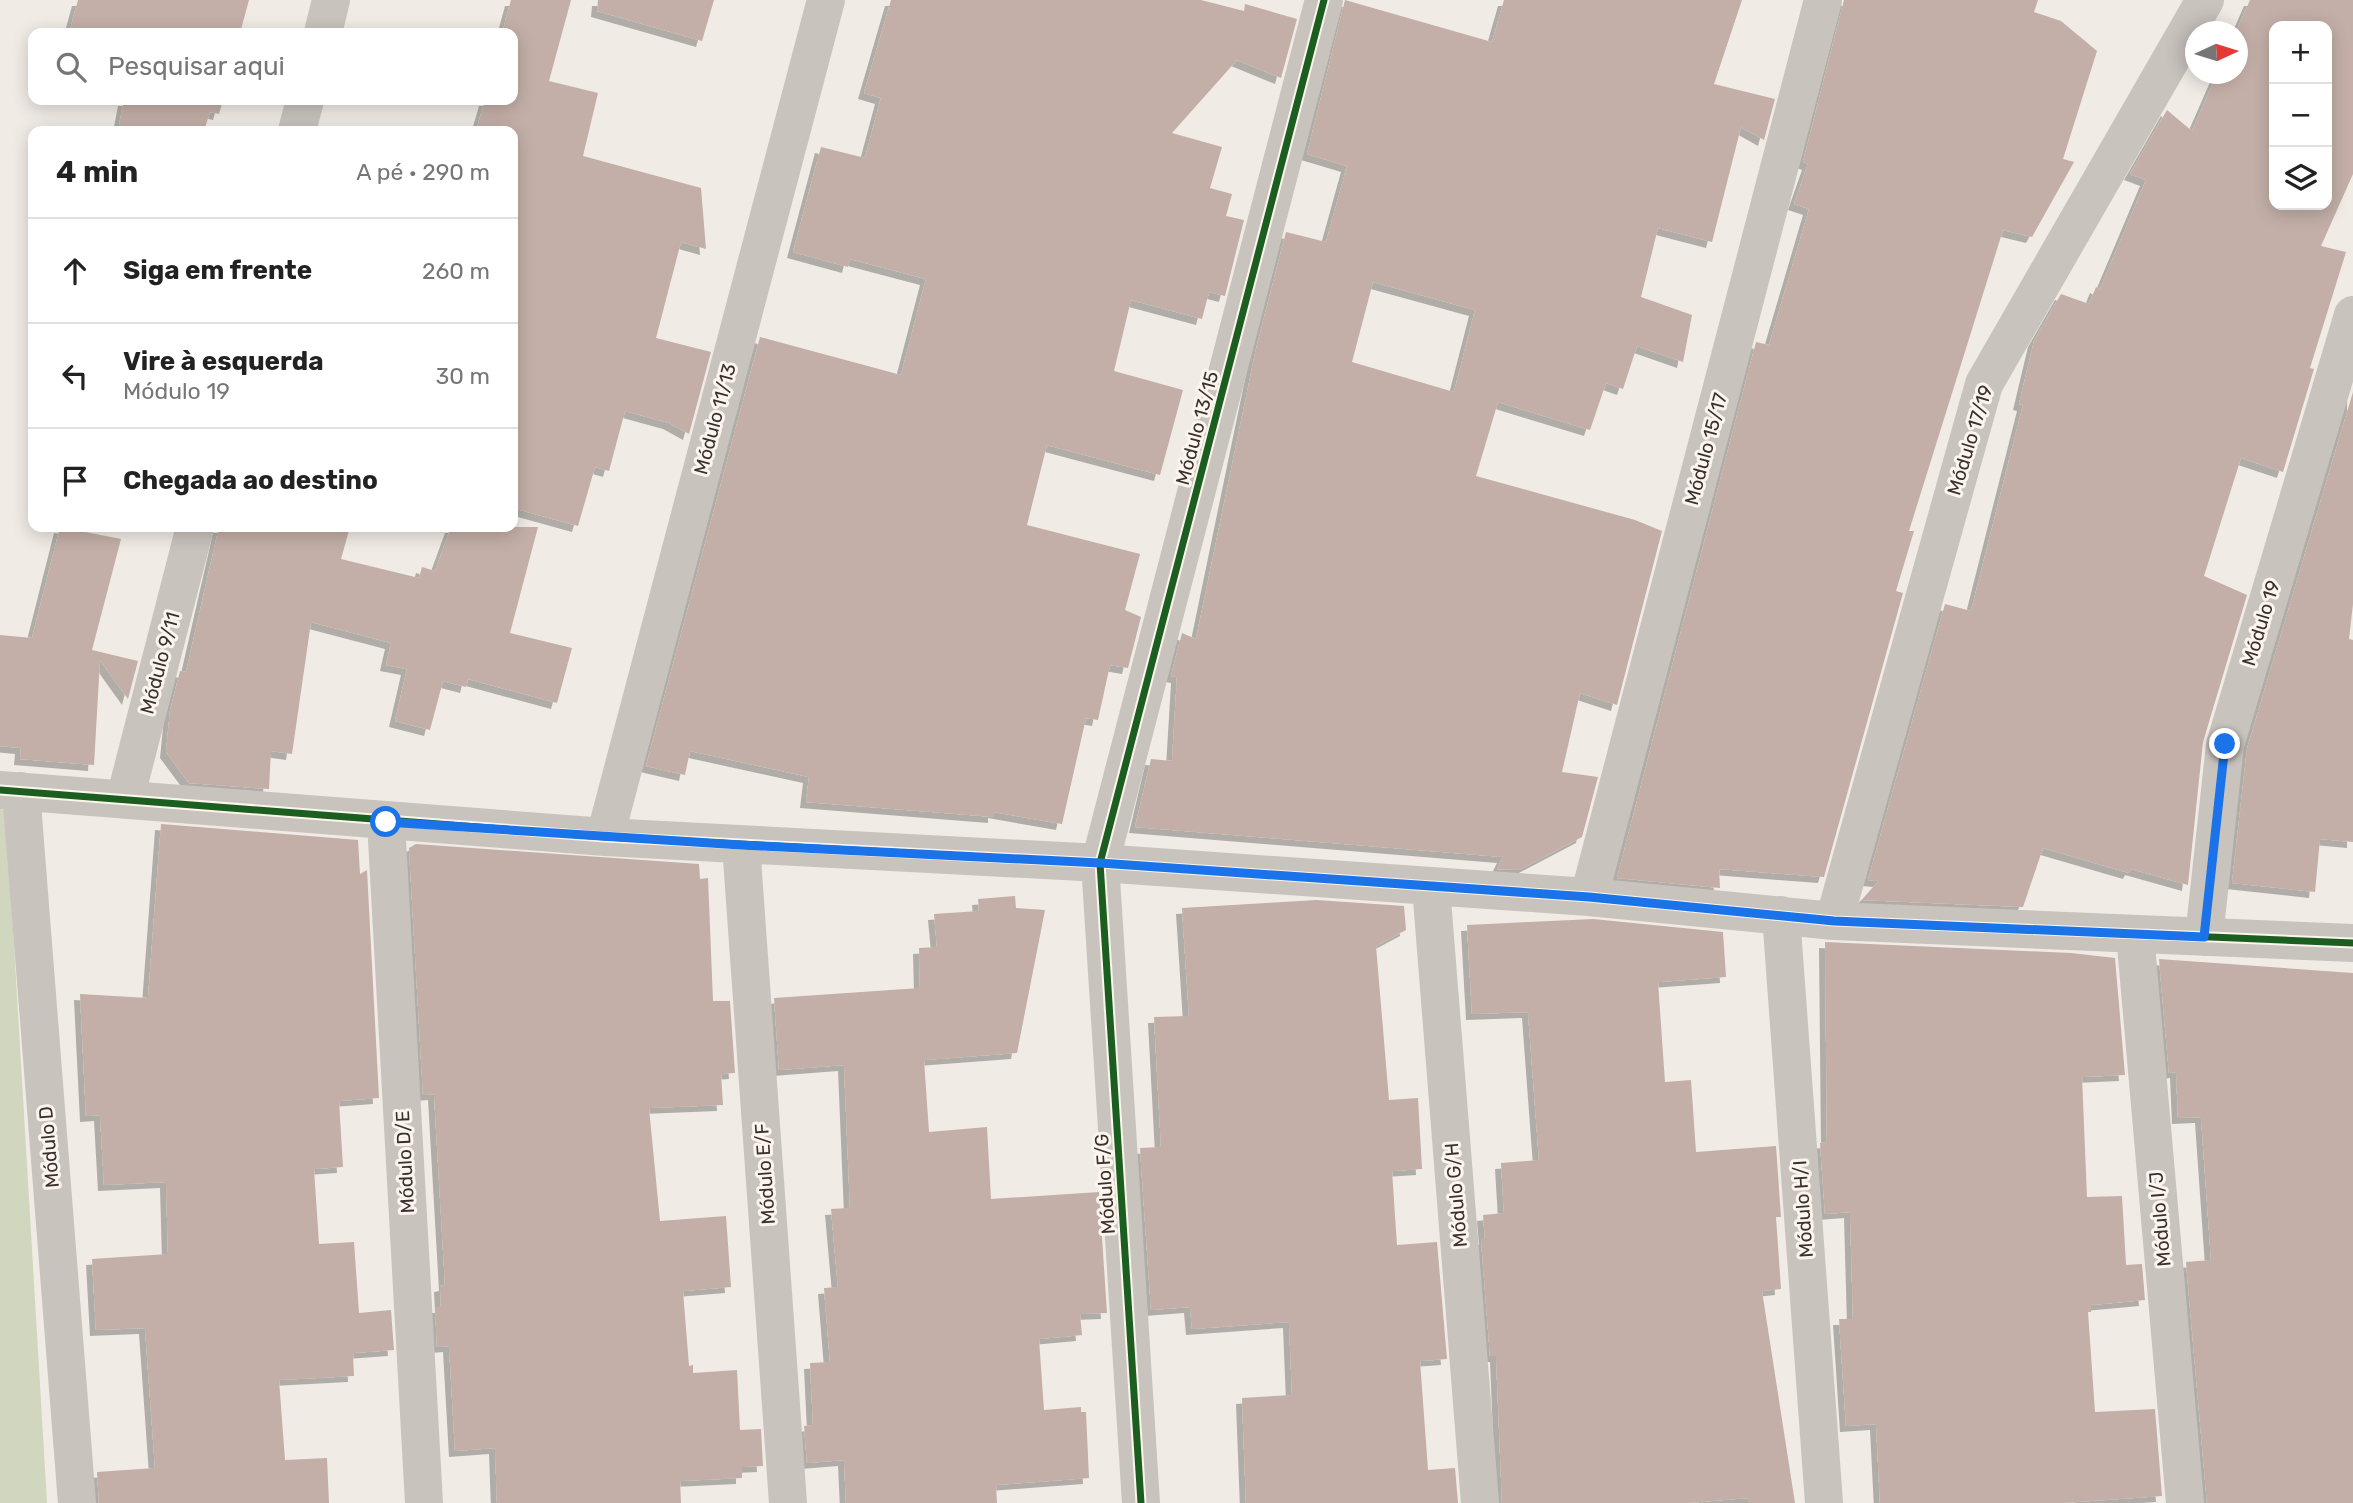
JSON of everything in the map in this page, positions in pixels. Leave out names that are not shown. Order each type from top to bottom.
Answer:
[{"type":"street","points":[[324,28],[331,0]]},
{"type":"street","name":"Módulo 11/13","points":[[605,837],[826,0]]},
{"type":"street","name":"Módulo 13/15","points":[[1100,863],[1324,0]]},
{"type":"street","name":"Módulo 15/17","points":[[1589,897],[1823,0]]},
{"type":"street","name":"Módulo 17/19","points":[[1834,921],[1984,384],[2205,0]]},
{"type":"street","points":[[298,126],[304,105]]},
{"type":"street","name":"Módulo 19","points":[[2204,937],[2225,744],[2353,315]]},
{"type":"street","name":"Módulo 9/11","points":[[124,799],[194,532]]},
{"type":"street","points":[[10,791],[605,837],[1100,863],[1589,897],[1834,921],[2353,943]]},
{"type":"street","name":"Módulo D","points":[[10,791],[77,1503]]},
{"type":"street","name":"Módulo D/E","points":[[386,822],[424,1503]]},
{"type":"street","name":"Módulo E/F","points":[[741,845],[788,1503]]},
{"type":"street","name":"Módulo F/G","points":[[1100,863],[1141,1503]]},
{"type":"street","name":"Módulo G/H","points":[[1431,887],[1480,1503]]},
{"type":"street","name":"Módulo H/I","points":[[1781,915],[1825,1503]]},
{"type":"street","name":"Módulo I/J","points":[[2135,934],[2185,1503]]},
{"type":"green space","points":[[0,809],[6,810],[47,1503],[0,1503]]},
{"type":"building","points":[[78,0],[249,0],[241,28],[70,28]]},
{"type":"building","points":[[511,0],[571,0],[549,81],[598,93],[583,156],[701,188],[706,249],[681,242],[656,338],[711,352],[689,434],[669,423],[625,411],[609,471],[595,467],[578,526],[518,509],[518,126],[477,126],[484,105],[518,105],[518,28],[503,28]]},
{"type":"building","points":[[598,0],[714,0],[702,41],[597,11]]},
{"type":"building","points":[[891,0],[1201,0],[1244,11],[1245,4],[1297,19],[1281,78],[1237,60],[1172,133],[1222,147],[1210,188],[1232,194],[1226,216],[1244,220],[1225,296],[1209,292],[1202,319],[1131,300],[1114,371],[1183,390],[1160,475],[1047,445],[1027,525],[1140,554],[1125,610],[1141,617],[1128,668],[1110,665],[1098,720],[1086,718],[1062,824],[994,812],[994,817],[806,802],[809,777],[690,751],[685,775],[646,766],[760,337],[901,375],[926,279],[850,259],[848,267],[793,252],[821,147],[865,158],[881,98],[864,93]]},
{"type":"building","points":[[1345,0],[1492,42],[1504,0],[1742,0],[1714,84],[1775,99],[1764,140],[1741,127],[1712,242],[1658,228],[1641,297],[1692,315],[1683,362],[1637,346],[1623,389],[1606,383],[1590,430],[1498,402],[1476,476],[1635,520],[1662,531],[1617,705],[1580,693],[1562,772],[1598,777],[1582,837],[1519,870],[1497,869],[1503,857],[1135,827],[1151,759],[1172,761],[1177,677],[1171,676],[1182,633],[1196,639],[1256,349],[1286,232],[1326,242],[1347,166],[1307,154]],"holes":[[[1373,282],[1475,310],[1454,392],[1352,362]]]},
{"type":"building","points":[[1844,0],[2038,0],[2034,12],[2061,21],[2097,51],[2063,159],[2074,162],[2032,237],[2003,230],[1909,531],[1914,531],[1896,591],[1903,593],[1824,877],[1719,869],[1720,888],[1617,878],[1756,342],[1769,345],[1809,209],[1794,204],[1808,164],[1803,162]]},
{"type":"building","points":[[2250,0],[2353,0],[2353,174],[2321,246],[2346,252],[2310,368],[2314,369],[2283,472],[2241,458],[2204,576],[2247,595],[2203,742],[2188,885],[2131,869],[2129,873],[2043,848],[2023,907],[1862,900],[1879,881],[1868,880],[1945,604],[1971,611],[2023,405],[2019,404],[2034,341],[2061,294],[2089,304],[2096,287],[2100,289],[2146,180],[2130,174],[2167,110],[2192,131],[2213,84],[2248,84],[2248,21],[2241,21]]},
{"type":"building","points":[[123,105],[222,105],[219,114],[210,112],[206,126],[119,126]]},
{"type":"building","points":[[2353,392],[2353,604],[2349,639],[2353,640],[2353,842],[2320,839],[2315,892],[2232,883],[2247,749]]},
{"type":"building","points":[[518,527],[538,527],[510,633],[572,648],[557,703],[468,679],[466,687],[443,681],[430,730],[395,721],[407,669],[386,665],[391,643],[311,622],[292,754],[271,751],[269,789],[189,783],[166,752],[170,711],[180,671],[186,672],[218,532],[349,532],[341,559],[419,578],[422,567],[435,571],[449,532],[518,532]]},
{"type":"building","points":[[59,532],[85,532],[121,539],[92,650],[138,661],[128,699],[100,660],[94,765],[20,759],[21,748],[0,746],[0,635],[32,638]]},
{"type":"building","points":[[161,824],[358,840],[360,874],[367,870],[379,1098],[339,1101],[343,1167],[314,1169],[319,1244],[354,1242],[359,1313],[391,1310],[394,1350],[353,1353],[354,1376],[279,1380],[285,1460],[327,1458],[329,1503],[99,1503],[97,1472],[155,1468],[145,1328],[96,1330],[92,1259],[168,1254],[166,1182],[104,1185],[100,1115],[86,1116],[80,994],[148,998]]},
{"type":"building","points":[[416,844],[699,864],[700,879],[708,878],[713,1001],[730,1001],[735,1073],[721,1074],[723,1105],[649,1108],[660,1221],[726,1216],[731,1287],[683,1291],[689,1366],[693,1365],[693,1373],[737,1370],[740,1430],[761,1429],[763,1466],[742,1467],[742,1478],[680,1481],[681,1503],[497,1503],[495,1448],[455,1451],[449,1346],[437,1347],[435,1307],[441,1307],[440,1286],[445,1285],[434,1094],[423,1095],[409,848]]},
{"type":"building","points":[[1015,896],[1016,908],[1045,910],[1017,1053],[924,1060],[929,1132],[987,1127],[991,1199],[1099,1192],[1107,1313],[1080,1314],[1082,1335],[1039,1339],[1044,1410],[1081,1407],[1081,1412],[1086,1412],[1089,1478],[996,1485],[997,1503],[846,1503],[844,1460],[807,1463],[804,1426],[813,1425],[810,1363],[830,1362],[824,1288],[838,1287],[831,1209],[850,1208],[844,1065],[779,1070],[774,998],[920,988],[919,948],[937,947],[934,914],[979,911],[978,899]]},
{"type":"building","points":[[1317,900],[1404,906],[1406,930],[1376,946],[1389,1100],[1418,1098],[1422,1169],[1392,1171],[1397,1245],[1437,1242],[1447,1359],[1420,1361],[1428,1470],[1455,1468],[1458,1503],[1246,1503],[1242,1398],[1292,1395],[1289,1322],[1192,1329],[1190,1307],[1151,1310],[1140,1148],[1161,1147],[1154,1017],[1189,1016],[1182,908]]},
{"type":"building","points":[[1593,919],[1723,932],[1726,977],[1658,982],[1665,1082],[1691,1080],[1696,1152],[1776,1146],[1781,1217],[1776,1217],[1781,1289],[1762,1291],[1795,1503],[1748,1503],[1748,1498],[1687,1503],[1502,1503],[1496,1356],[1490,1356],[1481,1239],[1485,1239],[1483,1215],[1504,1213],[1501,1163],[1539,1160],[1528,1012],[1472,1014],[1467,925]]},
{"type":"building","points":[[1825,942],[2071,953],[2115,958],[2125,1075],[2082,1077],[2087,1197],[2122,1196],[2126,1265],[2142,1264],[2145,1300],[2091,1305],[2091,1312],[2088,1312],[2095,1412],[2155,1409],[2162,1496],[2062,1503],[1880,1503],[1876,1424],[1846,1426],[1839,1319],[1853,1319],[1850,1212],[1825,1214],[1820,1143],[1827,1142]]},
{"type":"building","points":[[2159,959],[2353,973],[2353,1503],[2207,1503],[2186,1262],[2211,1260],[2201,1117],[2178,1118],[2176,1072],[2169,1073]]},
{"type":"cycle path","points":[[1141,1503],[1100,863],[1324,0]]},
{"type":"cycle path","points":[[0,790],[605,837],[1100,863],[1589,897],[1834,921],[2353,943]]},
{"type":"route","points":[[386,822],[741,845],[1100,863],[1589,897],[1834,921],[2204,937],[2225,744]]}]
